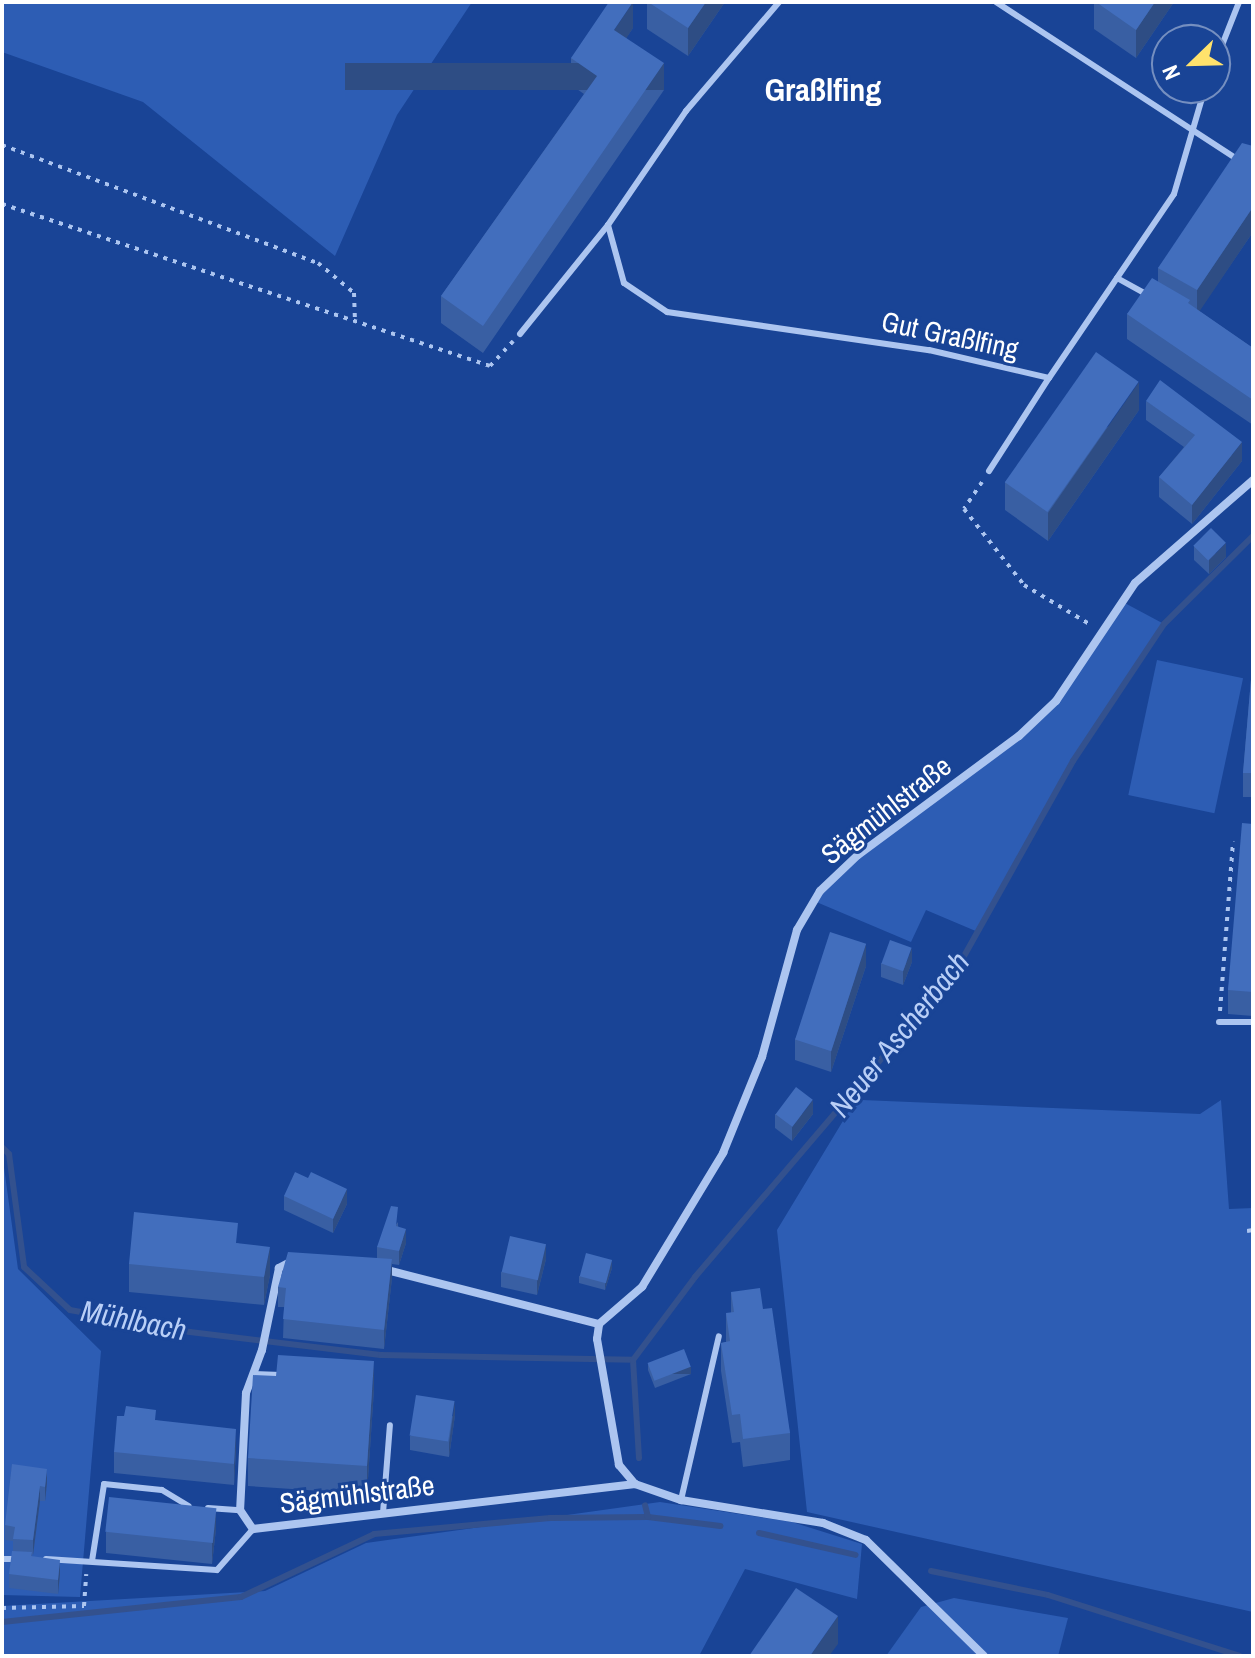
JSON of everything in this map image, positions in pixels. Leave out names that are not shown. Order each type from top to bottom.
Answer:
[{"type":"street","name":"Sägmühlstraße","points":[[599,1324],[642,1287],[723,1153],[762,1057],[797,930],[820,891],[858,855],[1019,736],[1056,701],[1104,632],[1121,601],[1163,554],[1253,480]]},
{"type":"street","name":"Sägmühlstraße","points":[[304,1255],[279,1268],[262,1350],[246,1393],[240,1510],[253,1529],[635,1484],[681,1500],[811,1520],[866,1540],[984,1656]]},
{"type":"street","points":[[367,1266],[445,1281],[599,1324],[597,1339],[619,1465],[635,1484]]},
{"type":"lane","points":[[996,2],[1248,166]]},
{"type":"lane","points":[[1230,24],[1239,2]]},
{"type":"lane","points":[[520,334],[608,225],[686,111],[780,3]]},
{"type":"lane","name":"Gut Graßlfing","points":[[608,225],[624,283],[667,312],[929,350],[1049,378],[1174,194],[1189,129],[1199,104]]},
{"type":"lane","points":[[1117,278],[1157,300]]},
{"type":"lane","points":[[989,471],[1049,378]]},
{"type":"lane","points":[[1219,1022],[1253,1022]]},
{"type":"lane","points":[[681,1500],[719,1336]]},
{"type":"lane","points":[[253,1374],[295,1376]]},
{"type":"lane","points":[[383,1513],[390,1425]]},
{"type":"lane","points":[[90,1561],[104,1484],[162,1490],[187,1506],[240,1510]]},
{"type":"lane","points":[[2,1559],[90,1561],[217,1570],[253,1529]]},
{"type":"path","points":[[2,145],[318,263],[354,293],[355,320]]},
{"type":"path","points":[[2,204],[490,366],[520,334]]},
{"type":"path","points":[[989,471],[964,509],[1024,585],[1104,632]]},
{"type":"path","points":[[1219,1022],[1233,841]]},
{"type":"path","points":[[1225,941],[1234,941]]},
{"type":"path","points":[[2,1608],[84,1606],[90,1561]]},
{"type":"shaded area","points":[[2,2],[472,2],[397,115],[335,256],[143,102],[2,52]]},
{"type":"shaded area","points":[[1121,601],[1164,624],[1073,761],[978,932],[926,910],[911,942],[814,901],[858,855],[1019,736],[1056,701]]},
{"type":"shaded area","points":[[1157,660],[1243,678],[1214,813],[1128,795]]},
{"type":"shaded area","points":[[862,1100],[1200,1114],[1221,1100],[1229,1209],[1253,1208],[1253,1612],[807,1512],[777,1230],[852,1106]]},
{"type":"shaded area","points":[[2,1153],[18,1269],[101,1351],[80,1597],[2,1595]]},
{"type":"shaded area","points":[[660,1502],[792,1522],[862,1544],[857,1599],[745,1569],[699,1656],[2,1656],[2,1606],[265,1591],[366,1543]]},
{"type":"shaded area","points":[[954,1598],[1068,1618],[1058,1656],[886,1656],[921,1607]]},
{"type":"building","points":[[609,2],[633,2],[614,30],[664,63],[483,326],[441,296],[597,76],[571,58]]},
{"type":"building","points":[[648,2],[706,2],[688,28]]},
{"type":"building","points":[[1096,2],[1155,2],[1136,30]]},
{"type":"building","points":[[1242,143],[1253,146],[1253,207],[1197,290],[1158,268]]},
{"type":"building","points":[[1152,278],[1190,300],[1188,303],[1253,348],[1253,400],[1127,314]]},
{"type":"building","points":[[1096,352],[1139,382],[1047,512],[1005,482]]},
{"type":"building","points":[[1160,380],[1242,442],[1192,505],[1159,477],[1195,435],[1146,401]]},
{"type":"building","points":[[1211,528],[1226,543],[1208,561],[1193,546]]},
{"type":"building","points":[[1253,656],[1253,773],[1243,773]]},
{"type":"building","points":[[1242,823],[1253,824],[1253,992],[1228,990]]},
{"type":"building","points":[[830,932],[866,944],[831,1051],[795,1039]]},
{"type":"building","points":[[890,940],[912,948],[903,971],[881,963]]},
{"type":"building","points":[[796,1087],[813,1100],[792,1127],[776,1114]]},
{"type":"building","points":[[295,1172],[308,1178],[311,1172],[347,1189],[333,1219],[284,1196]]},
{"type":"building","points":[[391,1206],[398,1207],[396,1226],[406,1229],[399,1251],[377,1247]]},
{"type":"building","points":[[134,1212],[238,1223],[236,1243],[270,1247],[264,1277],[129,1264]]},
{"type":"building","points":[[510,1236],[546,1244],[538,1280],[502,1272]]},
{"type":"building","points":[[288,1252],[392,1259],[384,1330],[283,1319],[286,1288],[278,1287]]},
{"type":"building","points":[[586,1253],[612,1260],[606,1283],[580,1276]]},
{"type":"building","points":[[760,1288],[763,1309],[772,1308],[790,1433],[743,1439],[740,1414],[732,1415],[721,1343],[730,1341],[726,1313],[734,1312],[731,1292]]},
{"type":"building","points":[[684,1349],[691,1367],[654,1381],[648,1363]]},
{"type":"building","points":[[278,1355],[374,1361],[367,1466],[248,1458],[253,1375],[276,1376]]},
{"type":"building","points":[[416,1395],[455,1401],[448,1442],[410,1435]]},
{"type":"building","points":[[126,1406],[156,1410],[155,1420],[236,1429],[234,1464],[114,1452],[117,1416],[124,1416]]},
{"type":"building","points":[[12,1464],[47,1469],[45,1487],[40,1486],[33,1540],[13,1539],[15,1527],[5,1525]]},
{"type":"building","points":[[109,1497],[216,1508],[213,1543],[105,1532]]},
{"type":"building","points":[[12,1551],[32,1552],[31,1556],[60,1560],[58,1580],[9,1574]]},
{"type":"building","points":[[796,1588],[838,1616],[810,1656],[749,1656]]},
{"type":"waterway","name":"Neuer Ascherbach","points":[[639,1458],[633,1360],[695,1277],[954,974],[1073,761],[1164,624],[1253,536]]},
{"type":"waterway","name":"Mühlbach","points":[[2,1147],[9,1154],[24,1267],[70,1310],[190,1332],[381,1355],[633,1360]]},
{"type":"waterway","name":"Neuer Ascherbach","points":[[2,1622],[241,1597],[374,1534],[550,1518],[648,1517],[645,1505]]},
{"type":"waterway","points":[[648,1517],[720,1526]]},
{"type":"waterway","points":[[759,1533],[856,1555]]},
{"type":"waterway","points":[[931,1571],[1048,1595],[1240,1656]]},
{"type":"district","name":"Graßlfing","points":[[823,90]]}]
